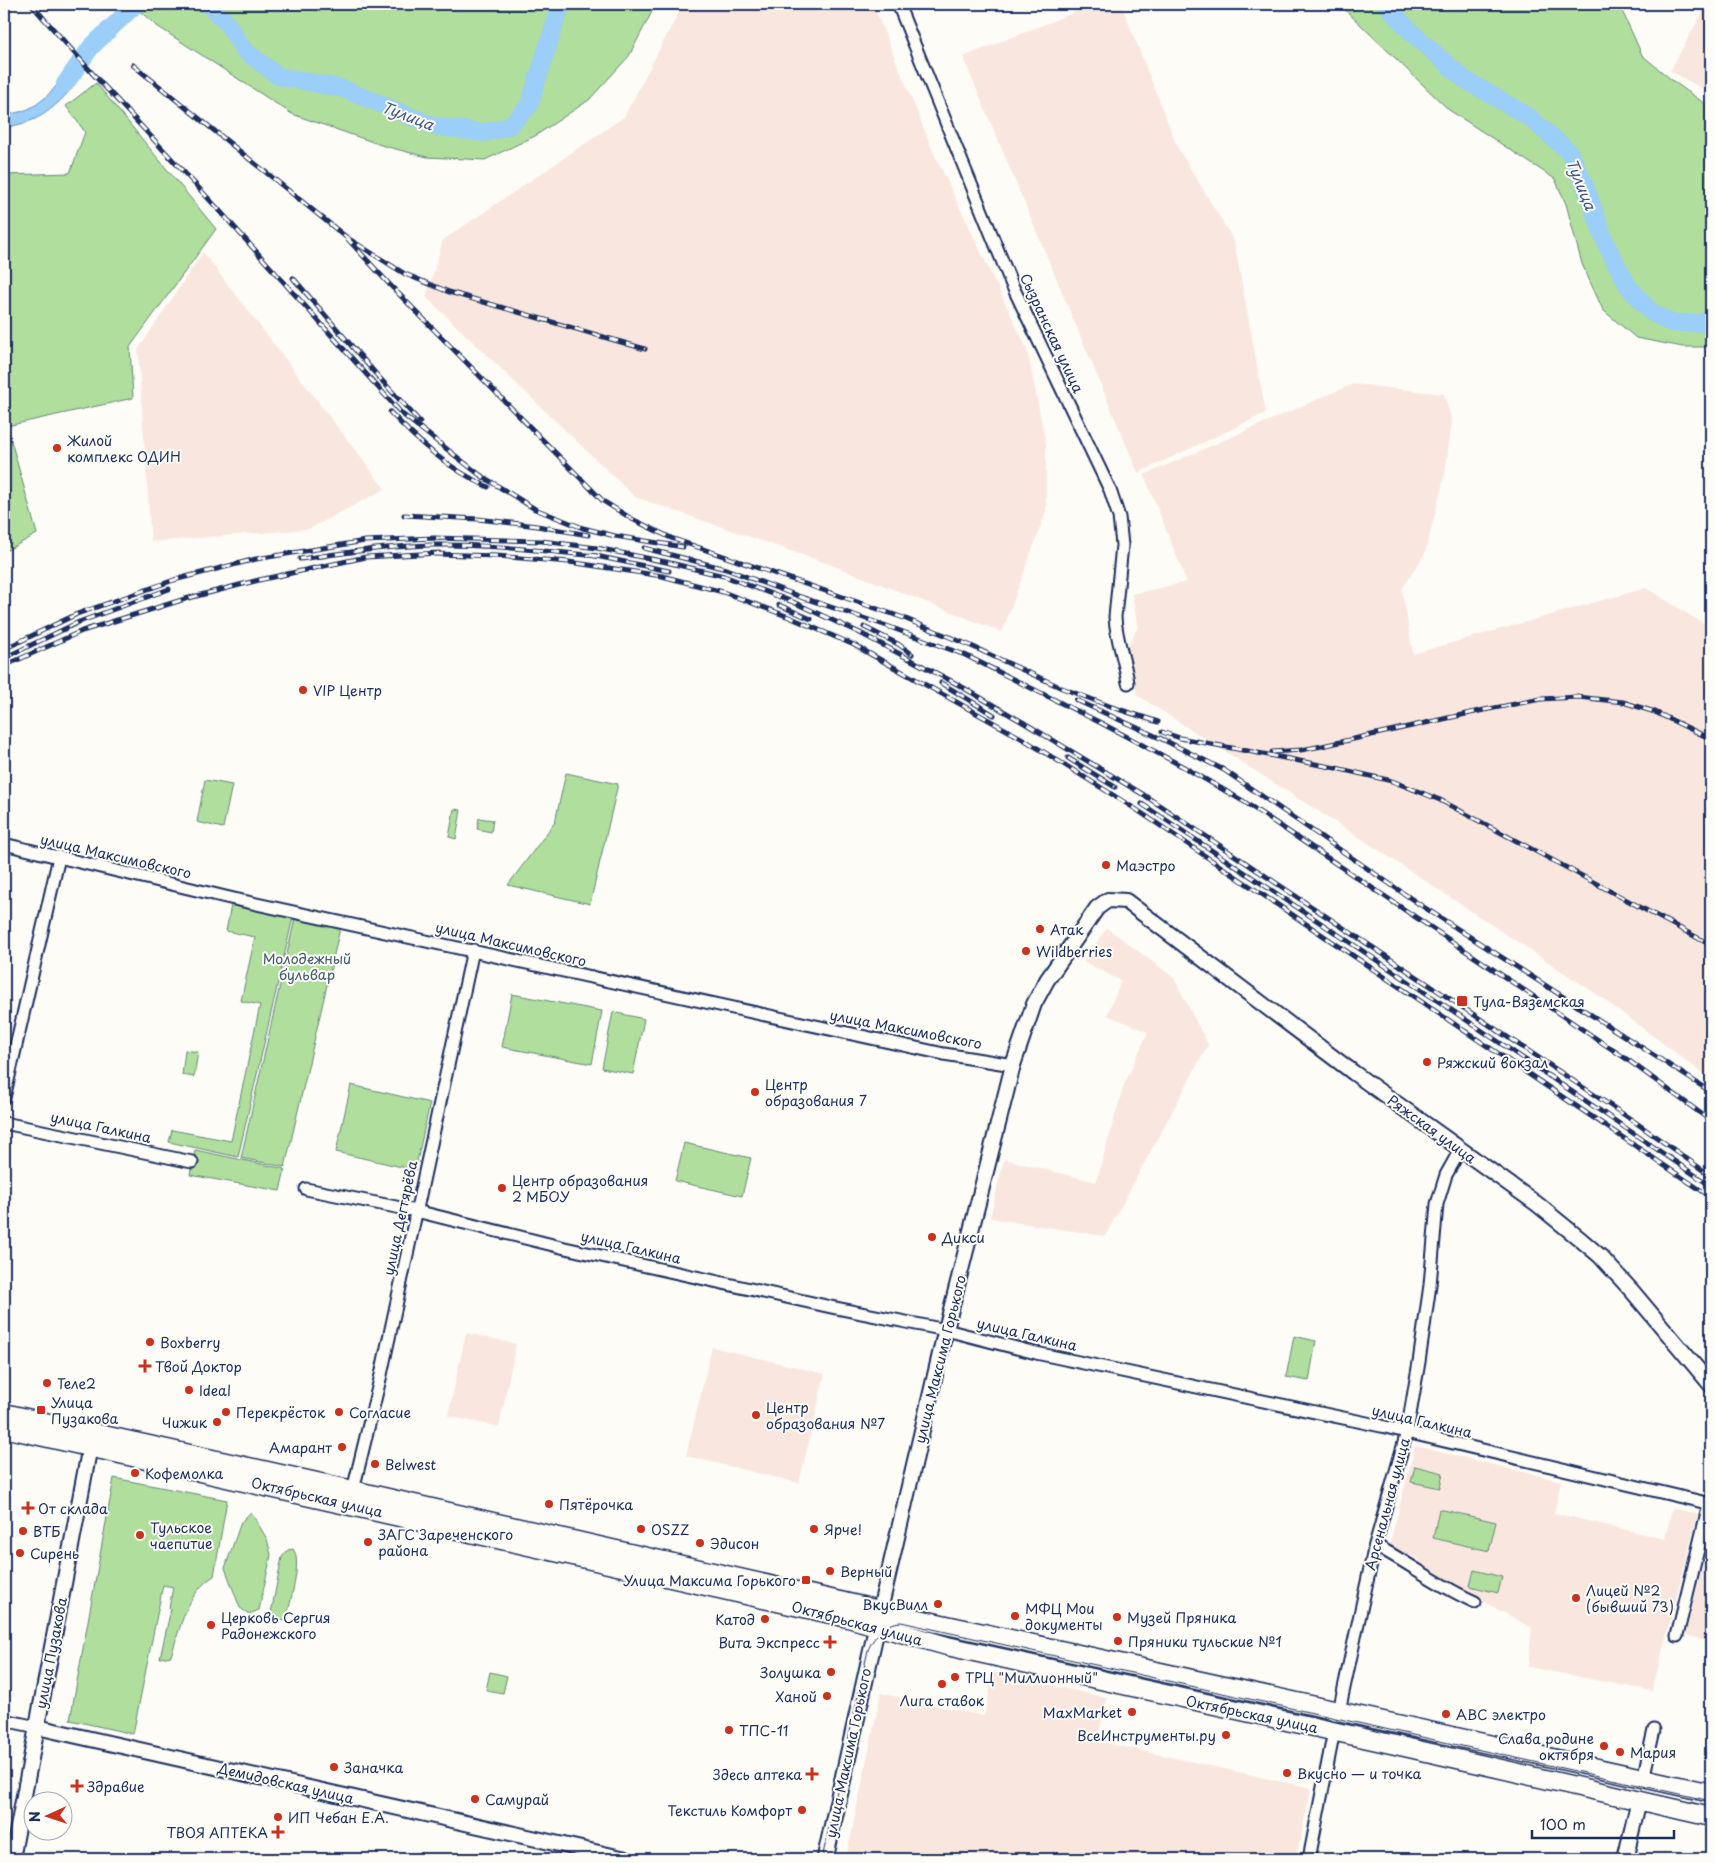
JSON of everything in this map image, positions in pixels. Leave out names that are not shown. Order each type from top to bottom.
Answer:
[{"type":"main road","name":"Октябрьская улица","points":[[4,1413],[91,1440]]},
{"type":"main road","name":"Октябрьская улица","points":[[4,1428],[91,1440],[353,1490],[878,1618],[1338,1711],[1711,1793]]},
{"type":"main road","name":"Октябрьская улица","points":[[116,1445],[790,1605],[878,1618],[947,1646],[1334,1731],[1711,1817]]},
{"type":"main road","name":"улица Максима Горького","points":[[825,1859],[878,1618]]},
{"type":"main road","name":"Арсенальная улица","points":[[1334,1731],[1338,1711]]},
{"type":"main road","points":[[1639,1800],[1644,1779]]},
{"type":"street","name":"Сызранская улица","points":[[898,4],[1012,285],[1110,490],[1119,517],[1122,545],[1115,617],[1128,684]]},
{"type":"street","name":"улица Максимовского","points":[[4,844],[234,899],[944,1054],[1013,1065]]},
{"type":"street","points":[[4,1098],[59,857]]},
{"type":"street","name":"улица Максима Горького","points":[[878,1618],[946,1330],[1013,1065],[1034,1004],[1047,980],[1097,908],[1108,900],[1126,901]]},
{"type":"street","name":"Ряжская улица","points":[[1126,901],[1354,1073],[1537,1204],[1600,1256],[1711,1385]]},
{"type":"street","name":"улица Дегтярёва","points":[[353,1490],[381,1375],[473,950]]},
{"type":"street","name":"улица Галкина","points":[[4,1122],[192,1162]]},
{"type":"street","name":"Арсенальная улица","points":[[1338,1711],[1375,1545],[1407,1432],[1421,1353],[1430,1285],[1437,1204],[1446,1175],[1460,1150]]},
{"type":"street","name":"улица Галкина","points":[[306,1190],[416,1211],[831,1308],[946,1330],[1045,1355],[1407,1432],[1710,1504]]},
{"type":"street","name":"улица Пузакова","points":[[12,1859],[91,1440]]},
{"type":"street","points":[[1677,1636],[1710,1504]]},
{"type":"street","points":[[1375,1545],[1456,1594],[1475,1602]]},
{"type":"street","name":"Демидовская улица","points":[[4,1720],[626,1859]]},
{"type":"street","points":[[1644,1779],[1654,1730]]},
{"type":"street","name":"Арсенальная улица","points":[[1309,1859],[1334,1731]]},
{"type":"street","points":[[1625,1859],[1639,1800]]},
{"type":"shaded area","points":[[683,4],[873,4],[932,149],[1027,349],[1046,444],[1046,512],[1002,632],[837,567],[635,497],[426,297],[443,240],[624,117]]},
{"type":"shaded area","points":[[1095,4],[1121,4],[1178,148],[1234,241],[1266,413],[1138,473],[963,57]]},
{"type":"shaded area","points":[[1707,4],[1711,4],[1711,88],[1709,92],[1670,71]]},
{"type":"shaded area","points":[[203,252],[385,489],[309,529],[151,542],[138,350]]},
{"type":"shaded area","points":[[1353,384],[1444,394],[1452,421],[1445,474],[1425,553],[1402,589],[1413,654],[1646,588],[1711,628],[1711,1079],[1595,993],[1371,845],[1137,695],[1127,647],[1138,627],[1132,594],[1187,582],[1144,475]]},
{"type":"shaded area","points":[[1107,928],[1174,978],[1208,1045],[1105,1236],[990,1218],[1004,1159],[1096,1182],[1124,1085],[1148,1032],[1107,1015],[1121,981],[1083,961]]},
{"type":"shaded area","points":[[466,1333],[516,1344],[499,1427],[448,1416]]},
{"type":"shaded area","name":"Центр образования №7","points":[[712,1347],[825,1374],[799,1483],[686,1456]]},
{"type":"shaded area","name":"Лицей №2 (бывший 73)","points":[[1415,1446],[1561,1481],[1554,1513],[1665,1539],[1672,1508],[1698,1514],[1652,1691],[1528,1667],[1532,1628],[1420,1567],[1419,1559],[1389,1547]]},
{"type":"shaded area","points":[[1711,1535],[1711,1642],[1685,1635]]},
{"type":"shaded area","points":[[994,1672],[1107,1698],[1097,1741],[1311,1788],[1296,1859],[846,1859],[881,1693],[984,1716]]},
{"type":"green space","points":[[131,4],[656,4],[629,56],[589,100],[535,136],[485,160],[427,157],[384,146],[292,114],[157,26]]},
{"type":"green space","points":[[1339,4],[1619,4],[1642,55],[1673,81],[1711,108],[1711,347],[1683,347],[1636,338],[1603,310],[1582,264],[1566,204],[1555,179],[1449,110]]},
{"type":"green space","points":[[96,83],[216,229],[130,347],[133,398],[7,426],[37,534],[4,552],[4,175],[70,173],[85,132],[66,106]]},
{"type":"green space","points":[[566,773],[618,784],[590,904],[508,885],[555,822]]},
{"type":"green space","points":[[205,780],[232,785],[223,828],[197,822]]},
{"type":"green space","points":[[454,809],[461,810],[456,839],[449,837]]},
{"type":"green space","points":[[479,818],[493,820],[491,832],[477,829]]},
{"type":"green space","points":[[232,900],[294,913],[238,1157],[169,1142],[172,1130],[231,1141],[260,1005],[241,1001],[255,937],[226,931]]},
{"type":"green space","name":"Молодежный бульвар","points":[[296,914],[341,924],[285,1167],[241,1158]]},
{"type":"green space","points":[[512,994],[602,1011],[592,1064],[502,1047]]},
{"type":"green space","points":[[613,1012],[644,1019],[633,1074],[602,1068]]},
{"type":"green space","points":[[185,1050],[198,1052],[194,1077],[182,1075]]},
{"type":"green space","points":[[351,1085],[430,1103],[415,1170],[336,1152]]},
{"type":"green space","points":[[684,1143],[751,1158],[742,1196],[675,1181]]},
{"type":"green space","points":[[195,1150],[285,1169],[280,1191],[190,1175]]},
{"type":"green space","points":[[1294,1336],[1316,1341],[1309,1381],[1286,1377]]},
{"type":"green space","points":[[1415,1466],[1443,1473],[1440,1488],[1411,1482]]},
{"type":"green space","points":[[114,1478],[227,1500],[214,1576],[197,1591],[191,1601],[181,1623],[171,1656],[160,1658],[171,1609],[169,1608],[173,1587],[163,1585],[133,1734],[70,1720]]},
{"type":"green space","points":[[1439,1509],[1496,1522],[1489,1551],[1433,1538]]},
{"type":"green space","points":[[251,1512],[267,1539],[271,1555],[259,1610],[249,1614],[240,1608],[225,1568],[241,1522]]},
{"type":"green space","points":[[293,1549],[297,1563],[286,1621],[270,1618],[282,1557],[288,1550]]},
{"type":"green space","points":[[1474,1570],[1502,1577],[1498,1593],[1470,1586]]},
{"type":"green space","points":[[490,1672],[507,1676],[503,1693],[486,1690]]},
{"type":"water","points":[[75,61],[84,71],[61,100],[38,118],[25,123],[4,127],[4,114],[16,113],[37,104],[46,97]]},
{"type":"waterway","name":"Тулица","points":[[65,84],[91,47],[136,4]]},
{"type":"waterway","name":"Тулица","points":[[207,4],[226,22],[244,50],[278,76],[344,89],[434,126],[484,133],[509,126],[529,106],[561,4]]},
{"type":"waterway","name":"Тулица","points":[[1386,4],[1411,32],[1464,79],[1529,117],[1569,152],[1584,183],[1606,244],[1628,286],[1651,312],[1671,323],[1698,323],[1711,320]]},
{"type":"tram line","points":[[822,1859],[868,1650],[873,1640],[881,1631],[890,1625],[901,1622],[1711,1801]]},
{"type":"railway","points":[[31,4],[402,414],[480,475],[535,509],[583,528],[615,536],[683,547]]},
{"type":"railway","points":[[133,65],[346,237],[405,274],[449,292],[645,349]]},
{"type":"railway","points":[[346,237],[390,285],[603,501],[632,519],[671,538],[901,617],[969,645],[1062,688],[1158,722]]},
{"type":"railway","points":[[293,278],[420,422]]},
{"type":"railway","points":[[390,412],[412,435],[435,454],[460,472],[488,487]]},
{"type":"railway","points":[[404,515],[478,519],[537,526],[588,535]]},
{"type":"railway","points":[[4,649],[77,614],[174,580],[256,559],[365,541],[434,538],[542,541],[597,548],[724,576],[793,602],[860,633],[957,684],[1144,795],[1635,1122],[1711,1176]]},
{"type":"railway","points":[[300,559],[383,548],[433,545],[494,547],[597,556]]},
{"type":"railway","points":[[644,548],[726,569],[806,599]]},
{"type":"railway","points":[[4,666],[82,631],[185,599],[259,580],[366,557],[439,553]]},
{"type":"railway","points":[[434,554],[497,556],[569,562],[662,576],[723,592],[789,617],[854,645],[1023,739],[1137,810],[1711,1197]]},
{"type":"railway","points":[[591,555],[669,571]]},
{"type":"railway","points":[[4,658],[79,622],[169,589]]},
{"type":"railway","points":[[801,597],[965,655],[1101,723],[1243,801],[1628,1060],[1711,1121]]},
{"type":"railway","points":[[779,605],[811,619]]},
{"type":"railway","points":[[864,627],[898,644],[912,654]]},
{"type":"railway","points":[[941,683],[994,715]]},
{"type":"railway","points":[[1272,752],[1322,746],[1541,699],[1578,697],[1623,702],[1655,712],[1711,739]]},
{"type":"railway","points":[[1076,700],[1224,770],[1419,904],[1711,1092]]},
{"type":"railway","points":[[1162,732],[1180,738],[1336,768],[1392,781],[1440,800],[1711,945]]},
{"type":"railway","points":[[1068,758],[1115,787]]},
{"type":"railway","points":[[1142,804],[1711,1186]]},
{"type":"place","name":"Жилой комплекс ОДИН","points":[[57,448]]},
{"type":"place","name":"VIP Центр","points":[[303,690]]},
{"type":"place","name":"Маэстро","points":[[1106,865]]},
{"type":"place","name":"Атак","points":[[1040,929]]},
{"type":"place","name":"Wildberries","points":[[1026,951]]},
{"type":"place","name":"Тула-Вяземская","points":[[1462,1001]]},
{"type":"place","name":"Ряжский вокзал","points":[[1427,1062]]},
{"type":"place","name":"Центр образования 7","points":[[755,1092]]},
{"type":"place","name":"Центр образования 2 МБОУ","points":[[502,1188]]},
{"type":"place","name":"Дикси","points":[[932,1237]]},
{"type":"place","name":"Boxberry","points":[[150,1342]]},
{"type":"place","name":"Твой Доктор","points":[[145,1366]]},
{"type":"place","name":"Теле2","points":[[47,1383]]},
{"type":"place","name":"Ideal","points":[[189,1390]]},
{"type":"place","name":"Улица Пузакова","points":[[41,1410]]},
{"type":"place","name":"Перекрёсток","points":[[226,1412]]},
{"type":"place","name":"Согласие","points":[[339,1412]]},
{"type":"place","name":"Центр образования №7","points":[[756,1415]]},
{"type":"place","name":"Чижик","points":[[217,1422]]},
{"type":"place","name":"Амарант","points":[[342,1447]]},
{"type":"place","name":"Belwest","points":[[375,1464]]},
{"type":"place","name":"Кофемолка","points":[[135,1473]]},
{"type":"place","name":"Пятёрочка","points":[[549,1504]]},
{"type":"place","name":"От склада","points":[[28,1508]]},
{"type":"place","name":"OSZZ","points":[[641,1529]]},
{"type":"place","name":"Ярче!","points":[[814,1529]]},
{"type":"place","name":"ВТБ","points":[[23,1531]]},
{"type":"place","name":"Тульское чаепитие","points":[[140,1535]]},
{"type":"place","name":"ЗАГС Зареченского района","points":[[368,1542]]},
{"type":"place","name":"Эдисон","points":[[700,1543]]},
{"type":"place","name":"Сирень","points":[[20,1553]]},
{"type":"place","name":"Верный","points":[[830,1571]]},
{"type":"place","name":"Улица Максима Горького","points":[[806,1580]]},
{"type":"place","name":"Лицей №2 (бывший 73)","points":[[1576,1598]]},
{"type":"place","name":"ВкусВилл","points":[[938,1604]]},
{"type":"place","name":"МФЦ Мои документы","points":[[1015,1616]]},
{"type":"place","name":"Музей Пряника","points":[[1117,1617]]},
{"type":"place","name":"Катод","points":[[765,1619]]},
{"type":"place","name":"Церковь Сергия Радонежского","points":[[211,1625]]},
{"type":"place","name":"Пряники тульские №1","points":[[1118,1641]]},
{"type":"place","name":"Вита Экспресс","points":[[830,1642]]},
{"type":"place","name":"Золушка","points":[[831,1672]]},
{"type":"place","name":"ТРЦ \"Миллионный\"","points":[[955,1677]]},
{"type":"place","name":"Лига ставок","points":[[942,1684]]},
{"type":"place","name":"Ханой","points":[[827,1696]]},
{"type":"place","name":"MaxMarket","points":[[1132,1712]]},
{"type":"place","name":"АВС электро","points":[[1446,1714]]},
{"type":"place","name":"ТПС-11","points":[[729,1730]]},
{"type":"place","name":"ВсеИнструменты.ру","points":[[1226,1735]]},
{"type":"place","name":"Слава родине октября","points":[[1604,1746]]},
{"type":"place","name":"Мария","points":[[1620,1752]]},
{"type":"place","name":"Заначка","points":[[334,1767]]},
{"type":"place","name":"Вкусно — и точка","points":[[1287,1773]]},
{"type":"place","name":"Здесь аптека","points":[[812,1774]]},
{"type":"place","name":"Здравие","points":[[77,1786]]},
{"type":"place","name":"Самурай","points":[[475,1799]]},
{"type":"place","name":"Текстиль Комфорт","points":[[802,1810]]},
{"type":"place","name":"ИП Чебан Е.А.","points":[[278,1817]]},
{"type":"place","name":"ТВОЯ АПТЕКА","points":[[278,1832]]}]
